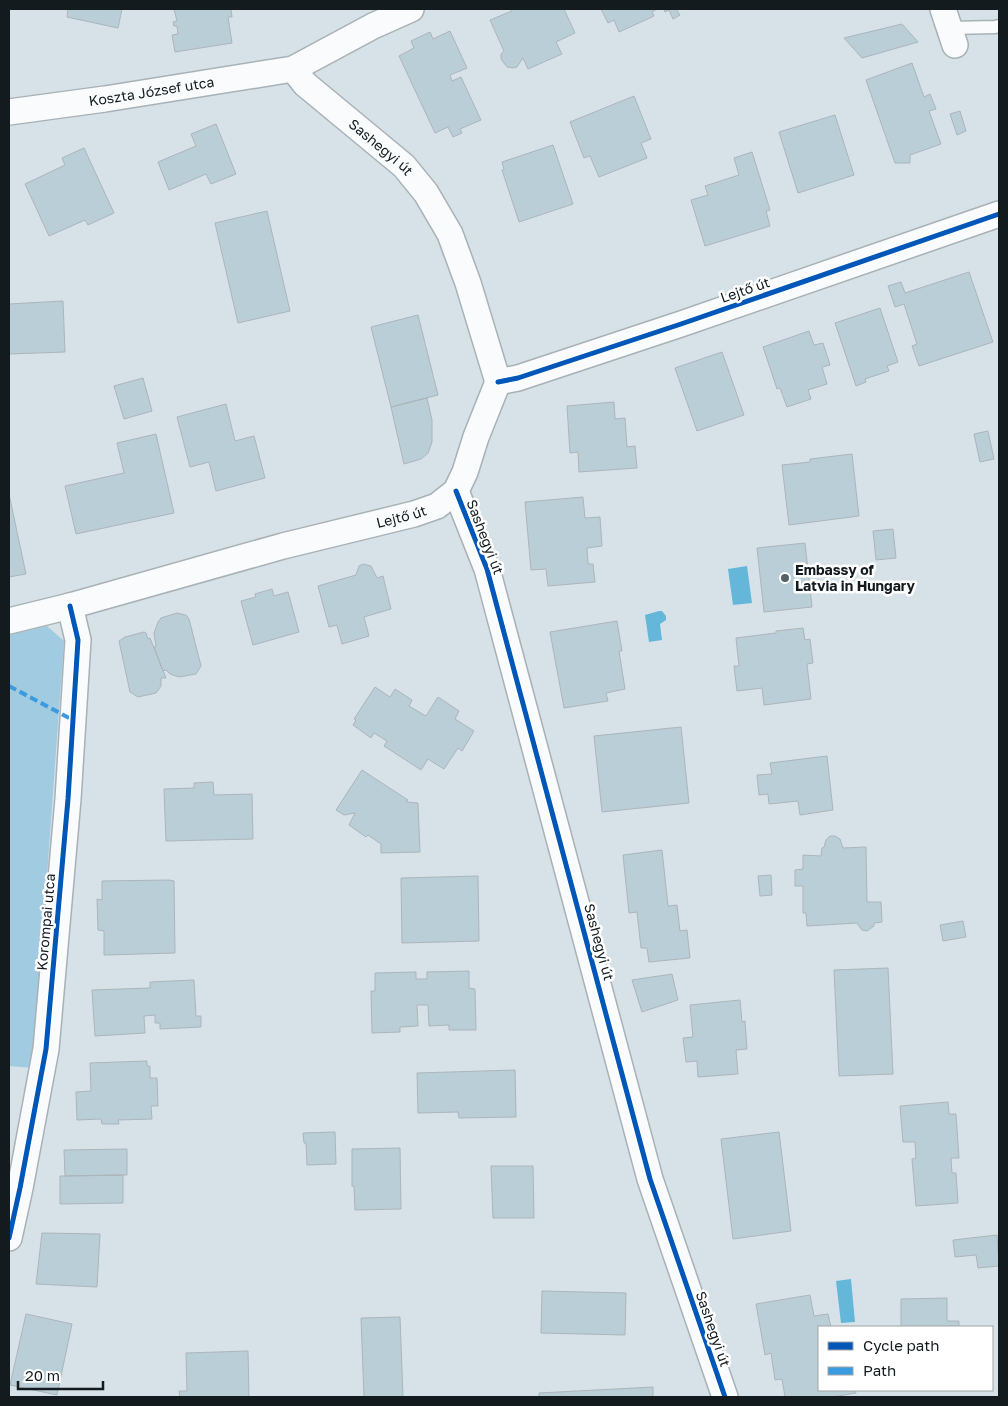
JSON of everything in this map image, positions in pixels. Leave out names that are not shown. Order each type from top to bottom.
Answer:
[{"type":"street","name":"Koszta József utca","points":[[9,112],[105,100],[292,69],[373,26],[411,9]]},
{"type":"street","name":"Sashegyi út","points":[[292,69],[305,84],[404,166],[426,193],[450,234],[468,283],[498,382]]},
{"type":"street","name":"Lejtő út","points":[[9,621],[70,606],[283,546],[414,514],[437,506],[456,491],[465,472],[476,437],[498,382],[518,378],[681,324],[999,214]]},
{"type":"street","name":"Sashegyi út","points":[[456,491],[488,570],[650,1179],[725,1397]]},
{"type":"street","name":"Korompai utca","points":[[9,1238],[46,1049],[68,799],[78,640],[70,606]]},
{"type":"lane","points":[[949,27],[999,26]]},
{"type":"shaded area","points":[[747,566],[752,603],[733,605],[728,569]]},
{"type":"shaded area","points":[[662,611],[666,616],[666,620],[660,624],[662,640],[649,642],[645,615]]},
{"type":"shaded area","points":[[47,626],[64,641],[33,1068],[9,1066],[9,635]]},
{"type":"shaded area","points":[[851,1279],[855,1322],[841,1323],[836,1281]]},
{"type":"building","points":[[68,9],[122,9],[118,28],[67,17]]},
{"type":"building","points":[[174,9],[231,9],[232,17],[228,17],[232,43],[175,52],[172,35],[178,34],[177,26],[174,26],[173,22],[177,21]]},
{"type":"building","points":[[511,9],[564,9],[575,33],[556,42],[562,54],[528,69],[523,58],[517,67],[507,67],[501,59],[501,54],[504,51],[490,20],[512,11]]},
{"type":"building","points":[[601,9],[657,9],[652,12],[654,16],[619,32],[614,20],[608,23]]},
{"type":"building","points":[[664,9],[676,9],[680,15],[673,19],[669,10],[665,12]]},
{"type":"building","points":[[902,24],[918,42],[862,58],[844,38]]},
{"type":"building","points":[[450,31],[467,68],[450,75],[452,81],[461,77],[481,120],[460,129],[462,133],[453,137],[448,127],[435,133],[399,56],[414,48],[411,41],[430,32],[433,39]]},
{"type":"building","points":[[912,63],[924,97],[930,94],[936,109],[929,111],[941,144],[910,155],[910,163],[895,163],[866,80]]},
{"type":"building","points":[[634,96],[651,139],[641,143],[647,158],[599,177],[590,156],[584,158],[570,122]]},
{"type":"building","points":[[960,111],[966,131],[957,135],[950,114]]},
{"type":"building","points":[[835,115],[854,175],[798,193],[779,132]]},
{"type":"building","points":[[216,124],[236,174],[211,184],[206,174],[169,190],[158,162],[196,146],[191,134]]},
{"type":"building","points":[[553,145],[573,204],[519,222],[502,170],[504,169],[502,162]]},
{"type":"building","points":[[84,148],[114,213],[88,225],[85,220],[49,236],[25,184],[65,165],[62,158]]},
{"type":"building","points":[[752,152],[770,210],[766,211],[770,226],[705,246],[691,200],[708,195],[705,186],[739,175],[734,158]]},
{"type":"building","points":[[267,211],[290,311],[238,323],[215,223]]},
{"type":"building","points":[[969,272],[993,342],[919,366],[912,346],[917,344],[904,304],[895,307],[888,286],[901,282],[905,293]]},
{"type":"building","points":[[63,301],[65,352],[9,354],[9,304]]},
{"type":"building","points":[[880,308],[898,362],[887,366],[889,371],[865,379],[866,382],[856,386],[835,323]]},
{"type":"building","points":[[418,315],[438,395],[391,407],[371,327]]},
{"type":"building","points":[[809,331],[814,345],[823,343],[830,365],[822,367],[827,384],[808,390],[811,399],[787,407],[780,388],[777,389],[763,347]]},
{"type":"building","points":[[722,352],[744,415],[697,431],[675,368]]},
{"type":"building","points":[[143,378],[152,411],[124,419],[114,386]]},
{"type":"building","points":[[427,398],[432,420],[432,442],[428,453],[421,459],[404,464],[391,407]]},
{"type":"building","points":[[614,402],[615,419],[625,418],[627,447],[635,446],[637,468],[579,472],[578,452],[570,453],[567,406]]},
{"type":"building","points":[[226,404],[235,441],[254,436],[265,478],[216,491],[209,462],[190,467],[177,417]]},
{"type":"building","points":[[988,431],[994,459],[980,462],[974,434]]},
{"type":"building","points":[[156,434],[174,513],[76,534],[65,486],[124,473],[117,443]]},
{"type":"building","points":[[852,454],[859,516],[789,525],[782,465],[810,462],[810,459]]},
{"type":"building","points":[[9,494],[26,574],[9,577]]},
{"type":"building","points":[[583,497],[585,518],[600,517],[602,546],[587,548],[588,564],[593,564],[595,582],[548,586],[546,569],[531,570],[525,502]]},
{"type":"building","points":[[893,529],[896,558],[876,560],[873,531]]},
{"type":"building","name":"Embassy of Latvia in Hungary","points":[[805,543],[812,607],[764,612],[757,548]]},
{"type":"building","points":[[363,564],[371,566],[377,578],[383,576],[391,609],[364,617],[369,636],[342,644],[337,625],[329,627],[318,586],[356,575],[359,566]]},
{"type":"building","points":[[272,589],[274,596],[288,592],[299,632],[253,645],[241,601],[256,597],[255,594]]},
{"type":"building","points":[[177,613],[186,615],[189,619],[201,666],[196,674],[179,677],[170,674],[166,670],[163,671],[154,647],[156,647],[154,633],[158,622],[161,618]]},
{"type":"building","points":[[617,621],[622,651],[619,651],[625,689],[606,693],[608,701],[564,708],[550,632]]},
{"type":"building","points":[[803,628],[805,640],[810,639],[813,663],[807,664],[811,699],[764,705],[762,688],[737,691],[734,666],[739,666],[736,638]]},
{"type":"building","points":[[144,632],[148,639],[150,638],[166,678],[161,678],[161,686],[156,693],[138,697],[130,692],[119,641],[125,637]]},
{"type":"building","points":[[375,687],[390,697],[395,689],[412,700],[409,706],[426,716],[438,697],[459,711],[455,719],[474,731],[462,751],[458,748],[444,769],[428,759],[421,770],[384,746],[387,741],[374,733],[371,738],[353,725],[356,720],[354,719]]},
{"type":"building","points":[[681,727],[689,803],[602,812],[594,736]]},
{"type":"building","points":[[827,756],[833,810],[800,815],[798,801],[769,804],[768,794],[759,795],[757,775],[772,774],[770,763]]},
{"type":"building","points":[[362,770],[408,800],[406,802],[418,803],[420,852],[381,853],[381,844],[368,835],[366,837],[349,825],[355,813],[344,815],[336,810]]},
{"type":"building","points":[[213,782],[214,795],[252,794],[253,839],[166,841],[164,789],[194,788],[194,783]]},
{"type":"building","points":[[830,836],[840,839],[843,848],[866,847],[867,902],[881,902],[882,922],[874,923],[874,926],[867,931],[862,930],[857,923],[807,926],[806,913],[803,913],[803,886],[795,886],[795,870],[803,869],[803,855],[821,856],[822,848]]},
{"type":"building","points":[[662,850],[668,906],[677,905],[680,931],[687,930],[690,958],[649,962],[647,948],[641,948],[637,912],[629,913],[623,855]]},
{"type":"building","points":[[771,875],[772,895],[760,896],[758,876]]},
{"type":"building","points":[[478,876],[479,941],[402,943],[401,878]]},
{"type":"building","points":[[102,881],[174,881],[175,953],[104,955],[104,931],[98,930],[97,899],[102,900]]},
{"type":"building","points":[[963,921],[966,937],[943,941],[940,925]]},
{"type":"building","points":[[888,968],[893,1074],[839,1076],[834,970]]},
{"type":"building","points":[[469,971],[469,988],[475,989],[476,1030],[449,1030],[449,1025],[429,1026],[428,1005],[417,1005],[418,1026],[400,1027],[400,1032],[372,1033],[371,991],[375,991],[375,973],[416,972],[416,979],[427,979],[427,972]]},
{"type":"building","points":[[672,974],[678,1000],[642,1012],[632,980]]},
{"type":"building","points":[[194,980],[196,1016],[201,1016],[201,1027],[160,1029],[160,1023],[155,1023],[155,1015],[144,1016],[145,1033],[95,1036],[92,990],[150,988],[150,982]]},
{"type":"building","points":[[740,1000],[742,1022],[745,1021],[747,1049],[736,1050],[738,1074],[698,1077],[697,1061],[686,1062],[683,1038],[693,1037],[690,1005]]},
{"type":"building","points":[[147,1061],[147,1066],[150,1066],[150,1078],[157,1078],[158,1106],[151,1106],[152,1119],[118,1120],[119,1124],[102,1124],[101,1119],[77,1120],[76,1092],[91,1091],[90,1063]]},
{"type":"building","points":[[515,1070],[516,1117],[459,1118],[458,1112],[418,1113],[417,1073]]},
{"type":"building","points":[[948,1102],[949,1114],[956,1114],[959,1158],[951,1158],[952,1173],[956,1173],[958,1203],[916,1206],[912,1159],[916,1158],[915,1142],[903,1142],[900,1106]]},
{"type":"building","points":[[335,1132],[336,1164],[307,1165],[306,1143],[304,1143],[303,1133]]},
{"type":"building","points":[[779,1132],[791,1231],[733,1239],[721,1139]]},
{"type":"building","points":[[400,1148],[401,1209],[355,1210],[354,1186],[352,1186],[352,1149]]},
{"type":"building","points":[[127,1149],[127,1175],[65,1176],[64,1150]]},
{"type":"building","points":[[491,1166],[533,1166],[534,1218],[493,1218]]},
{"type":"building","points":[[123,1175],[123,1203],[60,1204],[60,1176]]},
{"type":"building","points":[[42,1233],[100,1234],[97,1287],[36,1284]]},
{"type":"building","points":[[997,1235],[999,1266],[978,1268],[976,1255],[955,1257],[953,1240]]},
{"type":"building","points":[[542,1291],[626,1293],[625,1335],[541,1333]]},
{"type":"building","points":[[810,1295],[814,1316],[828,1314],[831,1326],[818,1326],[818,1391],[855,1391],[856,1393],[832,1397],[785,1397],[782,1379],[775,1380],[771,1353],[765,1355],[756,1304]]},
{"type":"building","points":[[947,1298],[947,1321],[959,1321],[959,1326],[901,1326],[901,1299]]},
{"type":"building","points":[[26,1314],[72,1324],[57,1395],[10,1385]]},
{"type":"building","points":[[400,1317],[403,1397],[364,1397],[361,1318]]},
{"type":"building","points":[[248,1351],[249,1397],[180,1397],[179,1391],[187,1391],[186,1353]]},
{"type":"building","points":[[653,1387],[653,1397],[539,1397],[539,1393]]},
{"type":"marked path","points":[[9,686],[73,720]]},
{"type":"cycle path","points":[[498,382],[518,378],[681,324],[999,214]]},
{"type":"cycle path","points":[[456,491],[487,569],[650,1179],[725,1397]]},
{"type":"cycle path","points":[[9,1238],[46,1049],[68,799],[78,640],[70,606]]},
{"type":"place","name":"Embassy of Latvia in Hungary","points":[[785,578]]}]
